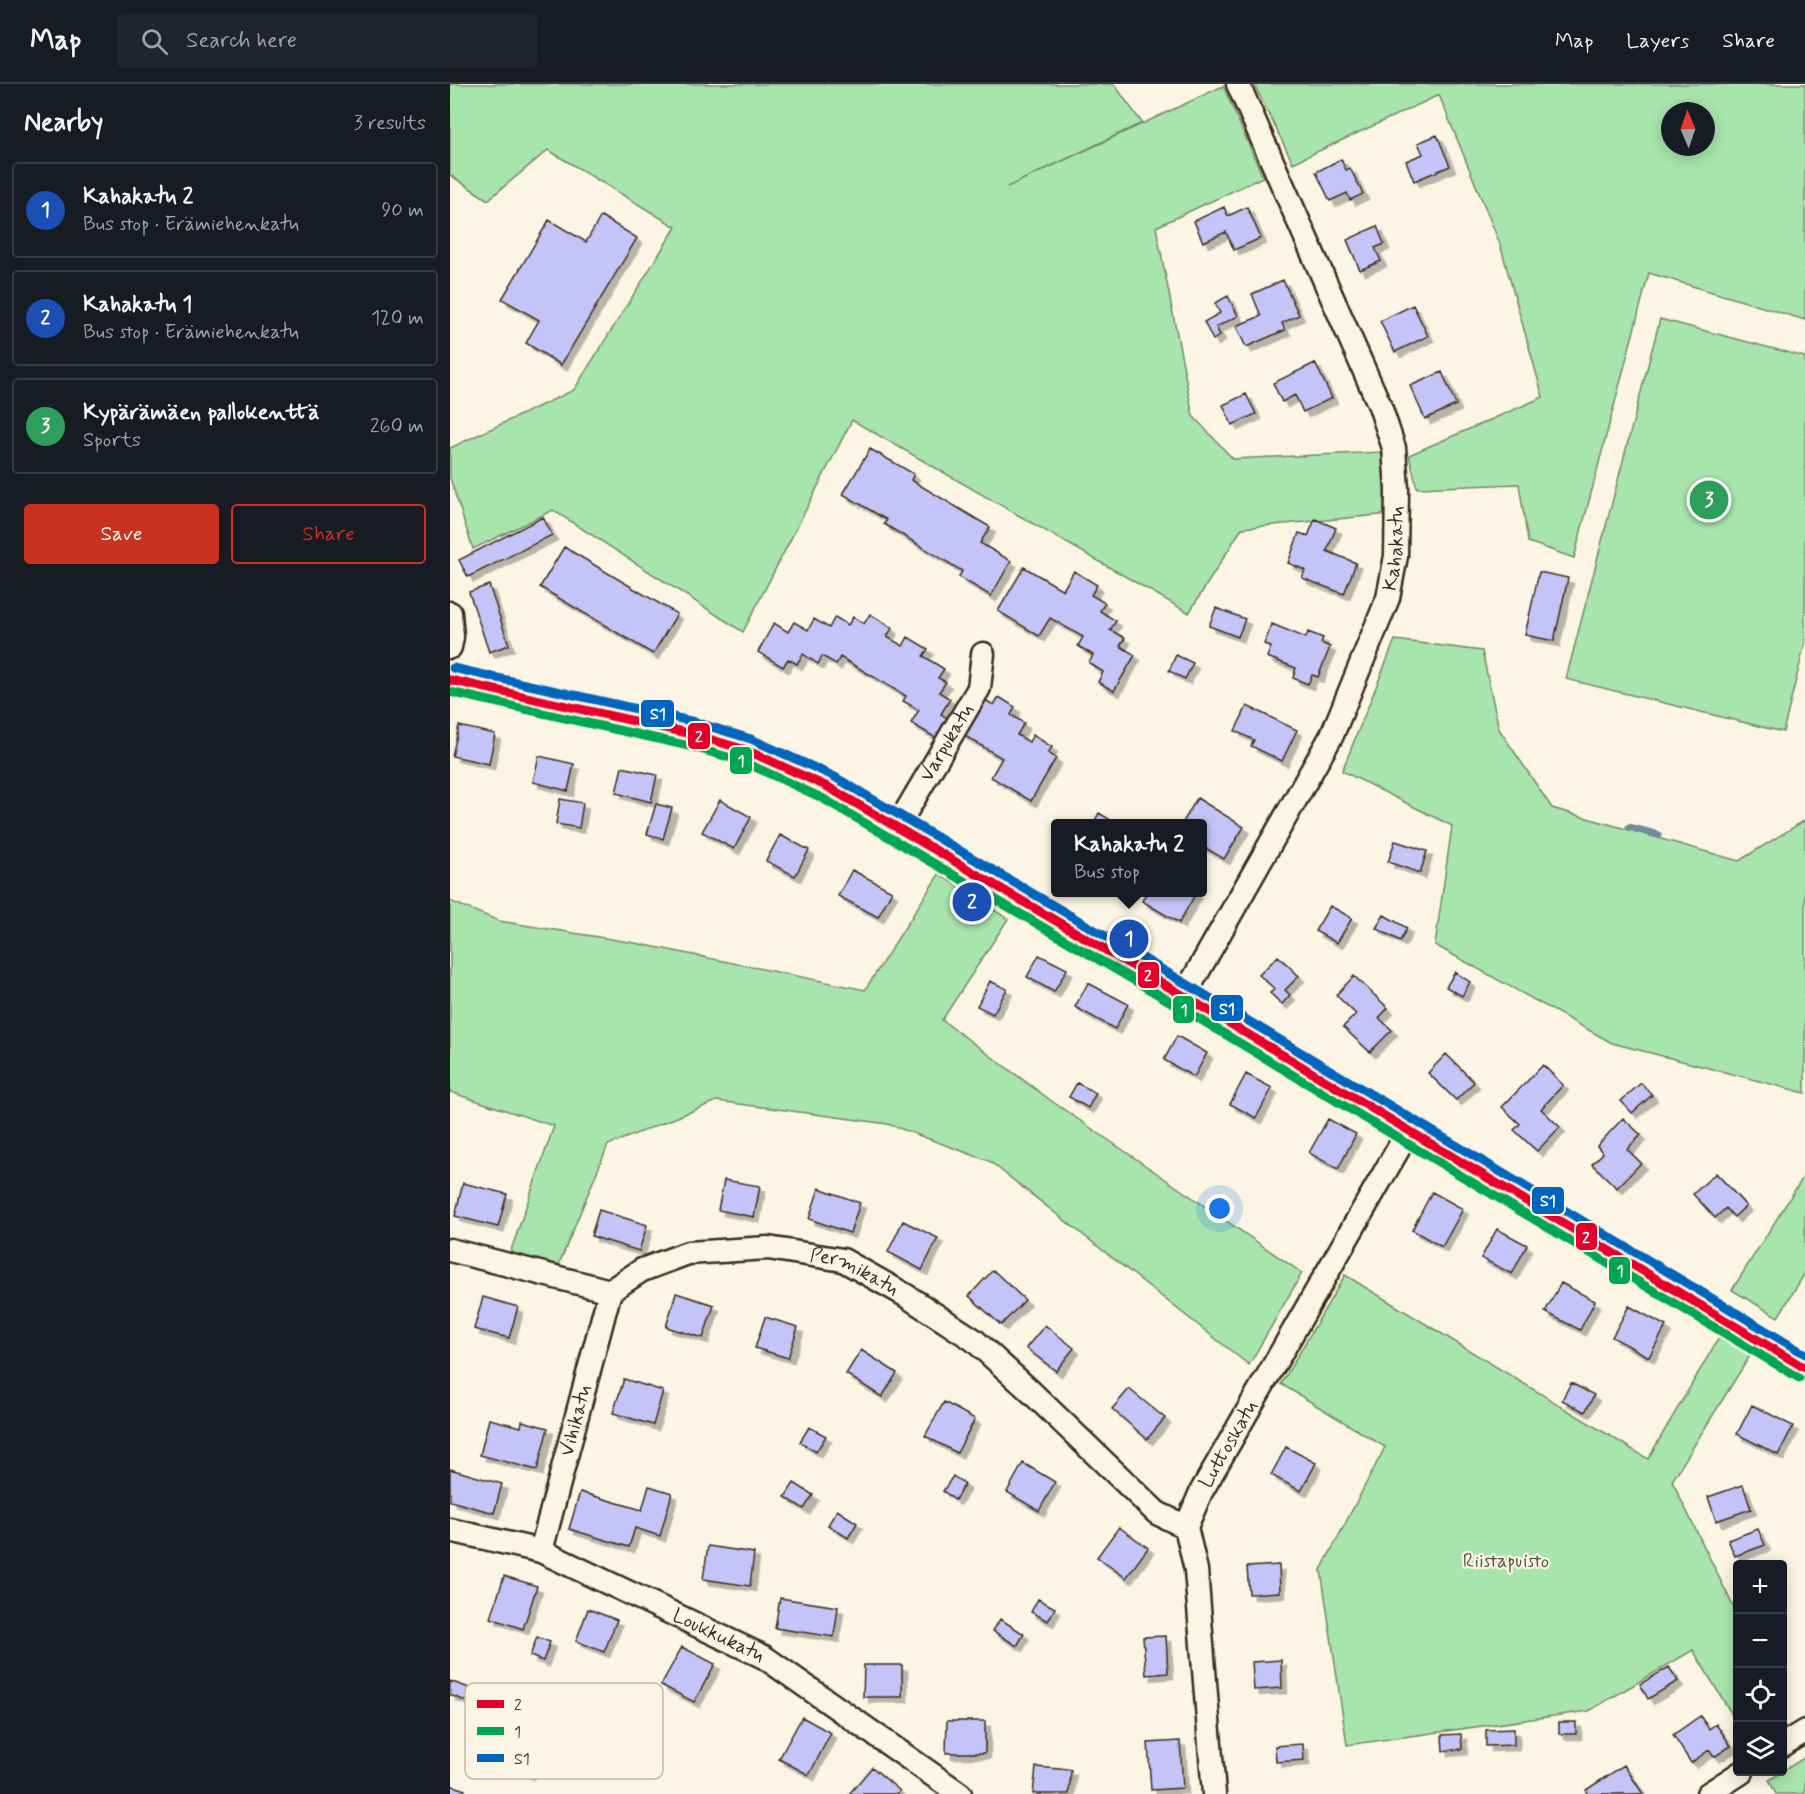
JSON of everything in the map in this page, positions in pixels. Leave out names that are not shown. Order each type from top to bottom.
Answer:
[{"type":"street","name":"Kahakatu","points":[[1184,996],[1332,735],[1388,598],[1396,556],[1398,515],[1394,448],[1383,417],[1238,84]]},
{"type":"street","points":[[450,613],[450,647]]},
{"type":"street","name":"Varpukatu","points":[[897,827],[979,688],[983,654]]},
{"type":"street","points":[[450,680],[692,734],[746,750],[828,787],[1184,996],[1805,1368]]},
{"type":"street","name":"Luttoskatu","points":[[1186,1527],[1201,1492],[1408,1132]]},
{"type":"street","name":"Permikatu","points":[[610,1291],[642,1270],[688,1253],[768,1248],[843,1260],[905,1295],[974,1340],[1157,1513],[1186,1527]]},
{"type":"street","points":[[450,1250],[610,1291]]},
{"type":"street","name":"Vihikatu","points":[[541,1551],[610,1291]]},
{"type":"street","points":[[1186,1527],[1196,1570],[1214,1794]]},
{"type":"street","name":"Loukkukatu","points":[[450,1530],[541,1551],[764,1657],[960,1794]]},
{"type":"street","points":[[1787,1742],[1805,1731]]},
{"type":"street","points":[[1708,1794],[1736,1776]]},
{"type":"green space","points":[[450,84],[1114,84],[1142,123],[1007,187],[1223,86],[1263,177],[1156,227],[1193,416],[1233,459],[1383,452],[1389,514],[1242,528],[1189,613],[852,420],[743,632],[553,510],[473,549],[450,478],[450,448],[574,390],[676,227],[548,150],[488,200],[450,175]]},
{"type":"green space","points":[[1254,84],[1805,84],[1805,320],[1649,273],[1574,558],[1528,542],[1519,484],[1417,488],[1409,455],[1543,397],[1500,244],[1439,95],[1293,163]]},
{"type":"green space","points":[[1660,319],[1805,357],[1805,643],[1783,732],[1566,679]]},
{"type":"green space","points":[[1395,640],[1482,651],[1499,729],[1552,808],[1739,861],[1805,820],[1805,1093],[1612,1043],[1435,945],[1452,826],[1342,771]]},
{"type":"green space","points":[[939,874],[1008,919],[942,1020],[1053,1102],[1302,1273],[1249,1365],[989,1161],[888,1124],[717,1101],[608,1145],[557,1269],[509,1256],[554,1126],[450,1092],[450,901],[499,921],[635,943],[865,990]]},
{"type":"green space","points":[[1805,1174],[1805,1273],[1778,1317],[1732,1290]]},
{"type":"green space","name":"Riistapuisto","points":[[1345,1275],[1648,1459],[1721,1334],[1751,1354],[1672,1481],[1733,1606],[1733,1716],[1693,1650],[1589,1711],[1347,1745],[1321,1570],[1385,1447],[1281,1384]]},
{"type":"green space","points":[[1805,1757],[1805,1794],[1776,1794],[1769,1780],[1775,1776],[1787,1776],[1787,1768]]},
{"type":"building","points":[[1437,135],[1450,166],[1414,181],[1406,161],[1423,154],[1418,143]]},
{"type":"building","points":[[1341,159],[1346,170],[1350,168],[1363,194],[1350,200],[1347,193],[1330,201],[1316,172]]},
{"type":"building","points":[[1224,207],[1228,216],[1247,207],[1261,238],[1234,250],[1226,232],[1203,242],[1194,221]]},
{"type":"building","points":[[601,216],[637,238],[561,365],[526,343],[539,320],[502,299],[549,220],[586,242]]},
{"type":"building","points":[[1377,226],[1384,244],[1375,248],[1381,261],[1360,270],[1347,240]]},
{"type":"building","points":[[1283,280],[1299,315],[1282,323],[1285,330],[1246,347],[1236,326],[1261,316],[1252,294]]},
{"type":"building","points":[[1228,296],[1238,316],[1216,327],[1220,335],[1213,340],[1204,322],[1220,313],[1215,303]]},
{"type":"building","points":[[1413,305],[1428,336],[1395,352],[1380,321]]},
{"type":"building","points":[[1315,363],[1332,398],[1303,412],[1295,395],[1282,402],[1273,383]]},
{"type":"building","points":[[1442,372],[1456,405],[1425,419],[1410,386]]},
{"type":"building","points":[[1246,394],[1256,414],[1232,425],[1223,405]]},
{"type":"building","points":[[870,449],[914,474],[911,480],[990,527],[980,543],[1011,561],[991,596],[959,577],[962,571],[884,524],[887,520],[843,494]]},
{"type":"building","points":[[543,517],[552,535],[468,577],[459,560]]},
{"type":"building","points":[[1315,519],[1336,528],[1327,551],[1356,563],[1344,594],[1302,578],[1305,570],[1288,563],[1299,533],[1308,536]]},
{"type":"building","points":[[564,547],[677,614],[653,654],[540,587]]},
{"type":"building","points":[[1024,567],[1063,590],[1074,571],[1097,585],[1091,595],[1105,603],[1100,611],[1116,621],[1110,630],[1125,638],[1120,646],[1135,655],[1114,691],[1098,682],[1103,672],[1089,663],[1093,655],[1078,646],[1083,637],[1050,618],[1039,636],[998,611]]},
{"type":"building","points":[[1539,572],[1568,578],[1554,641],[1525,635]]},
{"type":"building","points":[[489,585],[509,645],[489,652],[469,592]]},
{"type":"building","points":[[1216,608],[1245,619],[1238,637],[1209,626]]},
{"type":"building","points":[[870,614],[892,628],[887,637],[903,646],[908,637],[928,649],[923,656],[944,669],[938,678],[946,682],[939,692],[950,699],[941,714],[950,720],[939,740],[911,723],[919,710],[903,701],[906,696],[840,657],[836,664],[822,656],[818,664],[803,654],[797,664],[788,659],[783,667],[758,652],[774,623],[788,632],[794,622],[808,630],[814,619],[829,628],[835,617],[848,625],[853,617],[864,624]]},
{"type":"building","points":[[1272,624],[1306,638],[1308,632],[1323,638],[1321,643],[1330,647],[1318,677],[1312,675],[1308,684],[1293,678],[1296,668],[1267,657],[1271,647],[1264,644]]},
{"type":"building","points":[[1176,655],[1193,663],[1185,679],[1169,671]]},
{"type":"building","points":[[999,697],[1015,707],[1011,715],[1024,723],[1017,735],[1029,742],[1033,735],[1052,747],[1048,753],[1056,758],[1031,801],[991,777],[1002,758],[960,733],[981,698],[994,705]]},
{"type":"building","points":[[1247,706],[1297,730],[1282,761],[1251,746],[1254,740],[1235,731]]},
{"type":"building","points":[[459,726],[495,734],[489,764],[452,756]]},
{"type":"building","points":[[539,756],[574,764],[568,791],[533,782]]},
{"type":"building","points":[[622,767],[657,775],[651,802],[616,793]]},
{"type":"building","points":[[1197,798],[1244,827],[1224,859],[1207,849],[1207,819],[1185,819]]},
{"type":"building","points":[[560,799],[583,803],[579,828],[556,824]]},
{"type":"building","points":[[720,800],[751,817],[734,849],[702,832]]},
{"type":"building","points":[[656,804],[672,808],[663,839],[647,834]]},
{"type":"building","points":[[1099,813],[1109,819],[1096,819]]},
{"type":"building","points":[[780,835],[809,850],[795,876],[766,861]]},
{"type":"building","points":[[1395,841],[1427,851],[1420,873],[1388,862]]},
{"type":"building","points":[[852,870],[892,891],[878,917],[838,896]]},
{"type":"building","points":[[1144,897],[1194,897],[1179,923],[1142,901]]},
{"type":"building","points":[[1330,906],[1352,918],[1337,943],[1315,931]]},
{"type":"building","points":[[1384,915],[1407,928],[1400,941],[1376,928]]},
{"type":"building","points":[[1039,955],[1067,969],[1054,992],[1027,977]]},
{"type":"building","points":[[1278,956],[1299,976],[1285,990],[1290,995],[1282,1004],[1270,993],[1275,989],[1259,975]]},
{"type":"building","points":[[1455,972],[1470,982],[1462,996],[1446,987]]},
{"type":"building","points":[[1354,976],[1388,1008],[1379,1018],[1392,1030],[1370,1052],[1343,1027],[1356,1014],[1336,995]]},
{"type":"building","points":[[990,981],[1007,989],[993,1014],[977,1006]]},
{"type":"building","points":[[1088,983],[1128,1004],[1115,1029],[1075,1007]]},
{"type":"building","points":[[1177,1036],[1207,1053],[1194,1077],[1164,1060]]},
{"type":"building","points":[[1446,1054],[1474,1082],[1456,1100],[1428,1073]]},
{"type":"building","points":[[1543,1065],[1563,1085],[1541,1109],[1560,1127],[1537,1151],[1514,1130],[1520,1124],[1502,1107]]},
{"type":"building","points":[[1246,1074],[1272,1088],[1256,1118],[1230,1104]]},
{"type":"building","points":[[1077,1083],[1096,1093],[1088,1108],[1069,1097]]},
{"type":"building","points":[[1641,1083],[1652,1095],[1632,1113],[1621,1101]]},
{"type":"building","points":[[1623,1118],[1641,1135],[1627,1149],[1641,1163],[1617,1188],[1592,1164],[1603,1153],[1597,1146]]},
{"type":"building","points":[[1328,1119],[1356,1134],[1338,1169],[1309,1153]]},
{"type":"building","points":[[1716,1173],[1746,1206],[1734,1217],[1726,1208],[1715,1218],[1693,1194]]},
{"type":"building","points":[[724,1180],[760,1186],[754,1217],[718,1210]]},
{"type":"building","points":[[463,1183],[507,1194],[498,1227],[455,1216]]},
{"type":"building","points":[[819,1188],[860,1203],[850,1233],[809,1219]]},
{"type":"building","points":[[1432,1192],[1463,1209],[1442,1247],[1412,1230]]},
{"type":"building","points":[[599,1210],[647,1225],[639,1251],[591,1236]]},
{"type":"building","points":[[903,1221],[938,1238],[922,1270],[888,1252]]},
{"type":"building","points":[[1497,1229],[1527,1245],[1512,1274],[1481,1258]]},
{"type":"building","points":[[993,1270],[1025,1300],[1001,1325],[969,1296]]},
{"type":"building","points":[[1561,1283],[1595,1301],[1580,1330],[1545,1312]]},
{"type":"building","points":[[676,1293],[714,1305],[703,1338],[666,1327]]},
{"type":"building","points":[[483,1297],[518,1307],[509,1338],[474,1329]]},
{"type":"building","points":[[1629,1306],[1666,1326],[1649,1357],[1612,1337]]},
{"type":"building","points":[[765,1317],[798,1327],[788,1358],[755,1348]]},
{"type":"building","points":[[1045,1325],[1074,1348],[1056,1371],[1026,1348]]},
{"type":"building","points":[[861,1350],[897,1373],[882,1397],[846,1374]]},
{"type":"building","points":[[624,1379],[663,1391],[653,1425],[613,1413]]},
{"type":"building","points":[[1571,1383],[1594,1395],[1585,1412],[1562,1400]]},
{"type":"building","points":[[1129,1389],[1165,1418],[1147,1439],[1112,1409]]},
{"type":"building","points":[[944,1402],[975,1419],[957,1453],[925,1436]]},
{"type":"building","points":[[1752,1405],[1793,1426],[1778,1455],[1737,1434]]},
{"type":"building","points":[[489,1419],[521,1427],[522,1421],[548,1428],[537,1470],[480,1455]]},
{"type":"building","points":[[809,1427],[826,1436],[816,1452],[800,1442]]},
{"type":"building","points":[[1286,1447],[1316,1463],[1301,1491],[1271,1475]]},
{"type":"building","points":[[1023,1463],[1055,1482],[1039,1511],[1007,1492]]},
{"type":"building","points":[[450,1469],[502,1484],[494,1513],[450,1501]]},
{"type":"building","points":[[953,1476],[965,1484],[955,1500],[943,1491]]},
{"type":"building","points":[[794,1483],[813,1495],[804,1509],[785,1497]]},
{"type":"building","points":[[1743,1485],[1751,1509],[1716,1521],[1708,1497]]},
{"type":"building","points":[[649,1486],[672,1493],[660,1536],[635,1528],[629,1547],[569,1529],[580,1492],[642,1510]]},
{"type":"building","points":[[837,1510],[857,1523],[848,1538],[828,1525]]},
{"type":"building","points":[[1119,1527],[1148,1548],[1126,1578],[1097,1557]]},
{"type":"building","points":[[1758,1529],[1765,1545],[1735,1556],[1728,1540]]},
{"type":"building","points":[[708,1546],[754,1553],[750,1586],[703,1579]]},
{"type":"building","points":[[1279,1565],[1280,1592],[1249,1594],[1247,1567]]},
{"type":"building","points":[[504,1576],[537,1586],[523,1629],[491,1618]]},
{"type":"building","points":[[780,1598],[838,1607],[834,1637],[775,1628]]},
{"type":"building","points":[[1038,1599],[1055,1608],[1048,1621],[1031,1612]]},
{"type":"building","points":[[588,1609],[617,1620],[604,1652],[576,1641]]},
{"type":"building","points":[[1000,1619],[1024,1634],[1017,1646],[993,1631]]},
{"type":"building","points":[[1166,1636],[1168,1673],[1146,1675],[1143,1637]]},
{"type":"building","points":[[537,1637],[550,1642],[543,1661],[530,1656]]},
{"type":"building","points":[[682,1647],[715,1664],[694,1702],[663,1686],[662,1683]]},
{"type":"building","points":[[1281,1660],[1282,1688],[1254,1690],[1252,1662]]},
{"type":"building","points":[[864,1665],[902,1665],[902,1697],[863,1697]]},
{"type":"building","points":[[1669,1667],[1678,1681],[1648,1699],[1640,1684]]},
{"type":"building","points":[[450,1681],[465,1686],[465,1701],[450,1695]]},
{"type":"building","points":[[1700,1716],[1709,1729],[1716,1724],[1731,1746],[1714,1757],[1709,1750],[1691,1763],[1673,1735]]},
{"type":"building","points":[[802,1717],[831,1733],[809,1775],[779,1759]]},
{"type":"building","points":[[947,1721],[985,1721],[985,1753],[946,1753]]},
{"type":"building","points":[[1559,1722],[1576,1722],[1576,1734],[1559,1734]]},
{"type":"building","points":[[1514,1729],[1514,1745],[1486,1746],[1486,1730]]},
{"type":"building","points":[[1461,1734],[1462,1749],[1443,1751],[1442,1735]]},
{"type":"building","points":[[1180,1741],[1183,1788],[1151,1790],[1148,1743]]},
{"type":"building","points":[[1303,1744],[1304,1760],[1276,1762],[1275,1746]]},
{"type":"building","points":[[1624,1765],[1643,1794],[1589,1794],[1586,1790]]},
{"type":"building","points":[[872,1767],[900,1791],[897,1794],[849,1794]]},
{"type":"building","points":[[1036,1767],[1071,1770],[1069,1794],[1033,1794]]},
{"type":"building","points":[[450,1785],[465,1790],[463,1794],[450,1794]]},
{"type":"waterway","points":[[1629,827],[1659,835]]},
{"type":"transit line","name":"S1","points":[[453,668],[695,722],[751,739],[833,776],[1190,986],[1805,1354]]},
{"type":"transit line","name":"2","points":[[450,680],[692,734],[746,750],[828,787],[1184,996],[1805,1368]]},
{"type":"transit line","name":"1","points":[[450,692],[689,746],[742,761],[822,798],[1178,1006],[1799,1378]]},
{"type":"place","name":"Kypärämäen pallokenttä","points":[[1709,500]]},
{"type":"place","name":"Kahakatu 1","points":[[972,902]]},
{"type":"place","name":"Kahakatu 2","points":[[1129,939]]}]
